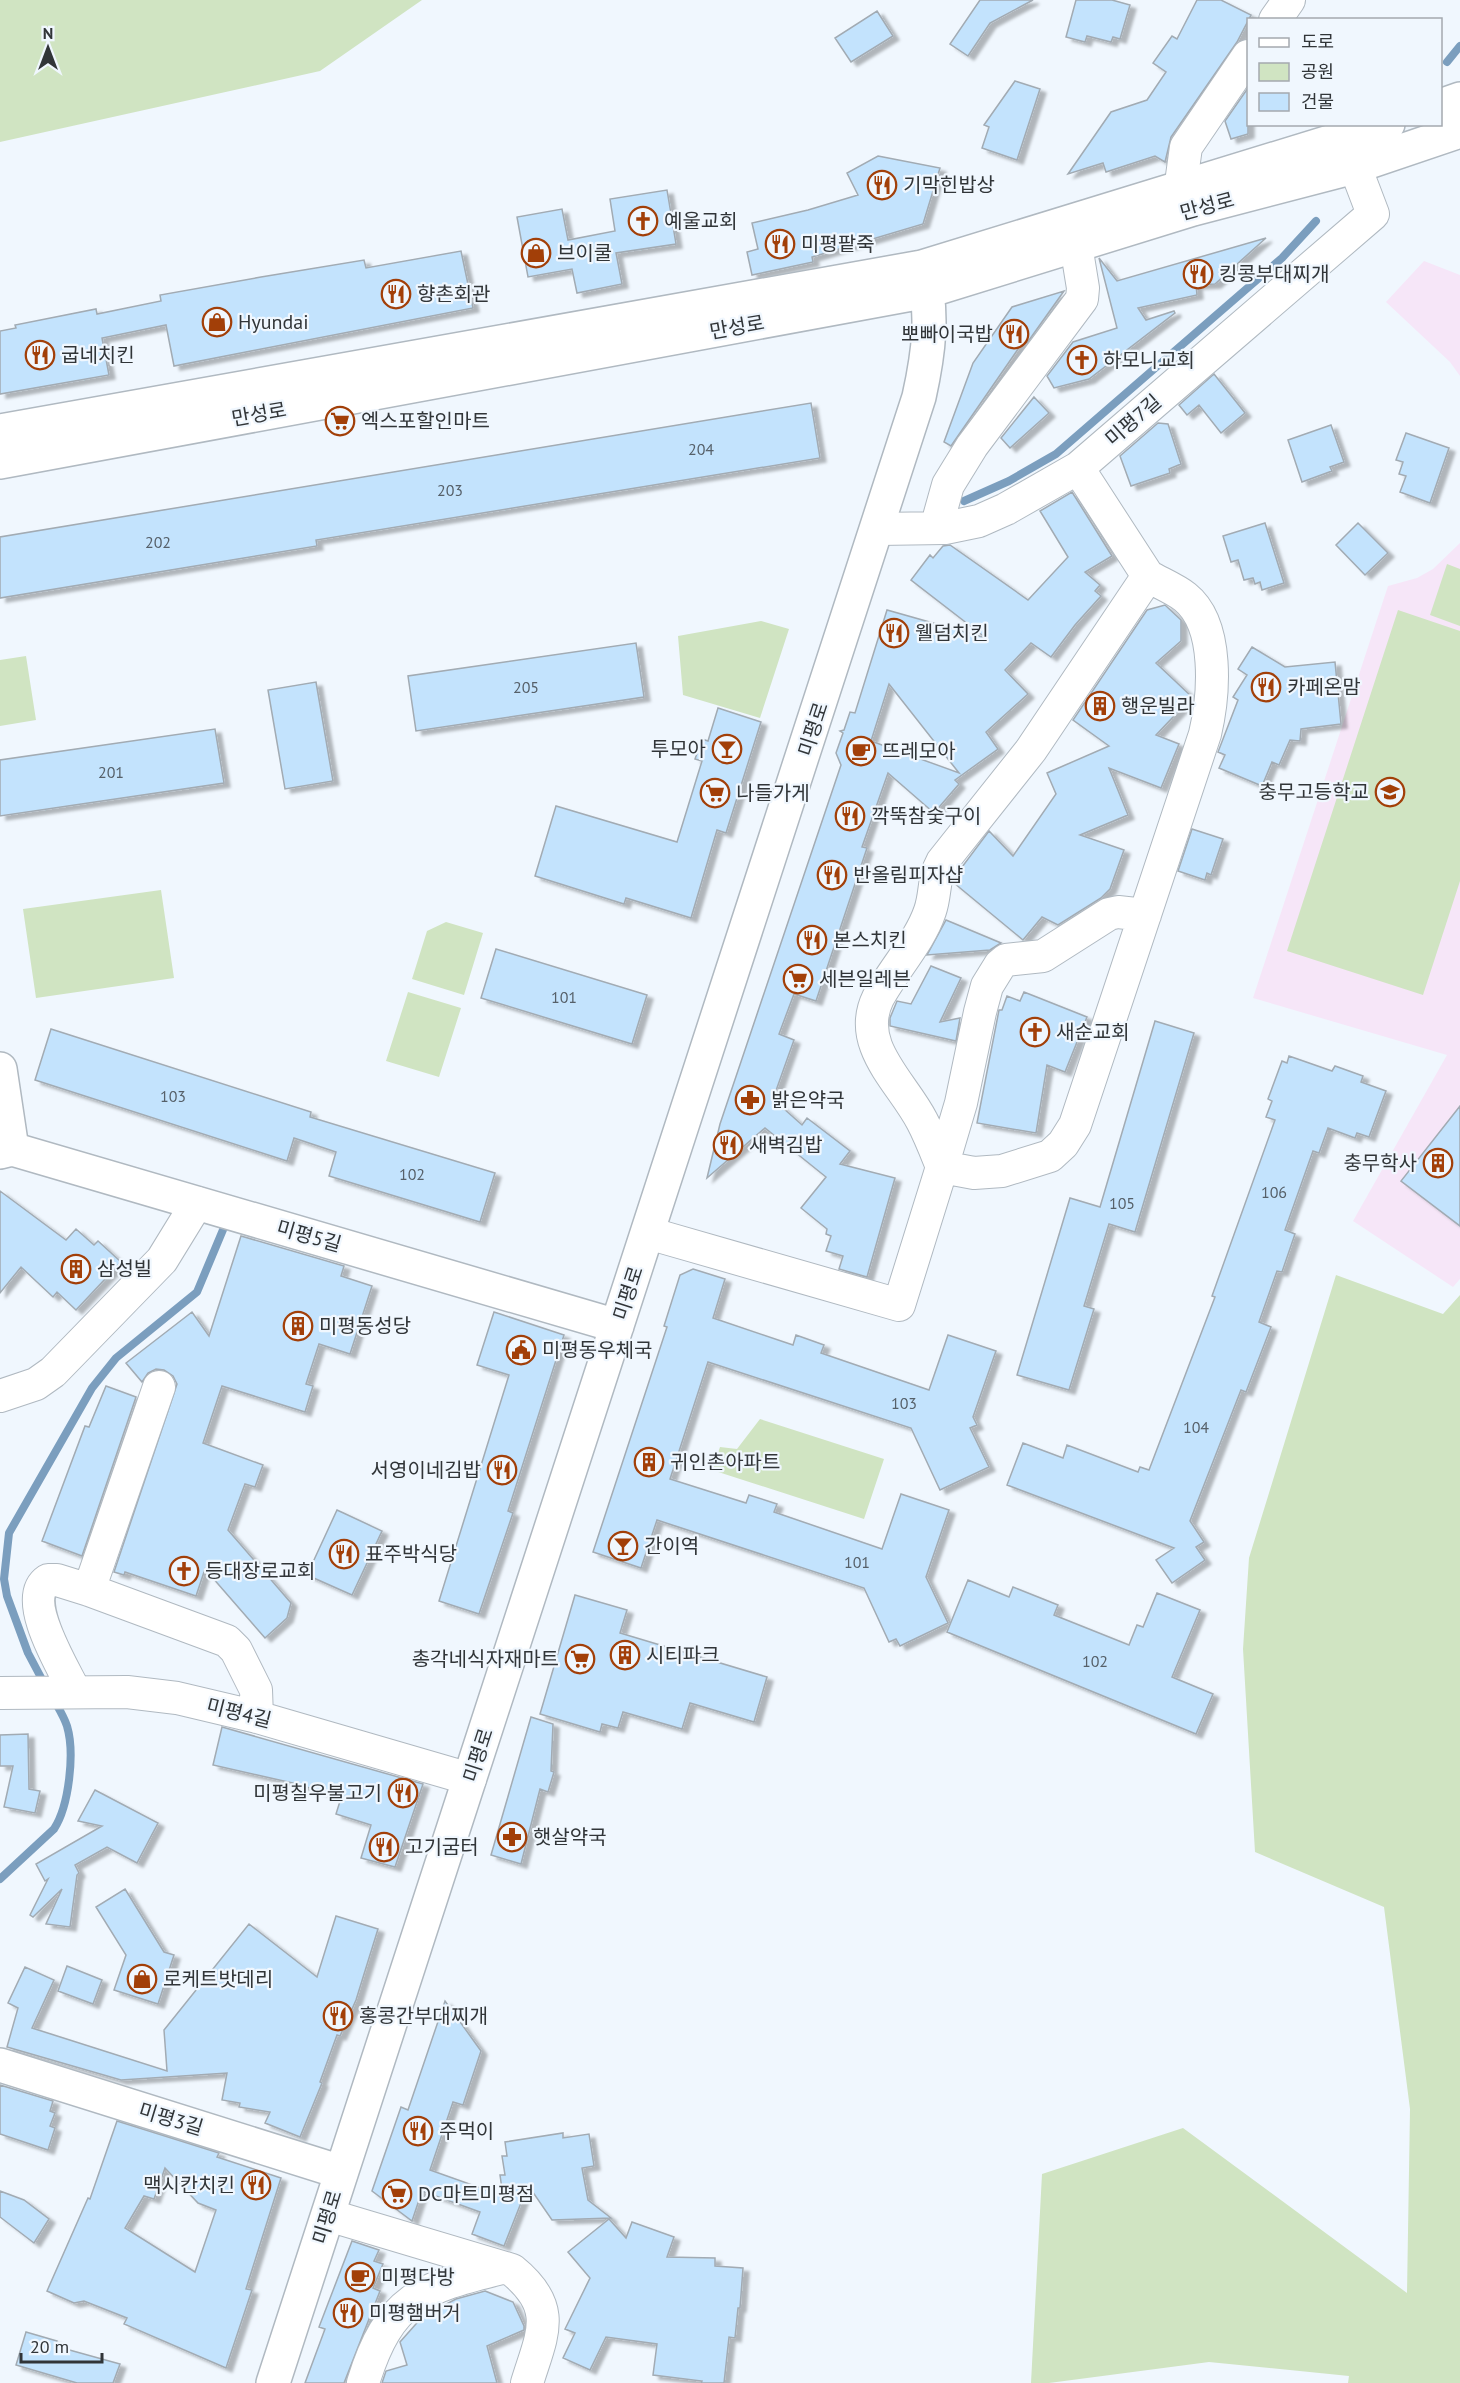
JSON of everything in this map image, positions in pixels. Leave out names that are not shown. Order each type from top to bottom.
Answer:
[{"type":"street","points":[[1276,18],[1288,0]]},
{"type":"street","points":[[1189,197],[1182,166],[1192,135],[1247,57]]},
{"type":"street","points":[[1442,105],[1460,99]]},
{"type":"street","name":"만성로","points":[[1349,153],[1385,126]]},
{"type":"street","name":"만성로","points":[[0,431],[925,279],[1189,197],[1349,153],[1460,131]]},
{"type":"street","name":"미평7길","points":[[878,529],[962,526],[1006,509],[1078,468],[1373,214],[1349,153]]},
{"type":"street","name":"만성로","points":[[0,462],[925,279],[1076,245],[1189,197]]},
{"type":"street","points":[[936,528],[948,485],[972,446],[1082,299],[1083,288],[1076,245]]},
{"type":"street","name":"미평로","points":[[273,2383],[878,529],[919,397],[930,338],[925,279]]},
{"type":"street","points":[[942,1167],[974,1173],[1002,1171],[1050,1156],[1063,1144],[1075,1125],[1205,734],[1212,688],[1208,643],[1199,616],[1186,597],[1148,576],[1078,468]]},
{"type":"street","points":[[942,1167],[921,1120],[879,1054],[870,1031],[878,998],[930,911],[935,874],[942,862],[1031,750],[1148,576]]},
{"type":"street","points":[[648,1233],[899,1305],[961,1103],[984,994],[1000,965],[1006,960],[1043,956],[1109,914],[1118,912],[1145,915]]},
{"type":"street","points":[[0,1069],[6,1151]]},
{"type":"street","name":"미평5길","points":[[6,1151],[198,1203],[617,1326]]},
{"type":"street","points":[[0,1396],[36,1384],[53,1372],[162,1260],[198,1203]]},
{"type":"street","points":[[89,1590],[159,1387]]},
{"type":"street","points":[[59,1693],[38,1597],[43,1583],[50,1579],[89,1590],[228,1642],[236,1650],[256,1690],[257,1717]]},
{"type":"street","name":"미평4길","points":[[0,1693],[153,1694],[257,1717],[470,1779]]},
{"type":"street","name":"미평3길","points":[[0,2065],[341,2172]]},
{"type":"street","points":[[328,2215],[512,2270],[526,2281],[541,2308],[545,2326],[533,2376]]},
{"type":"street","points":[[363,2383],[380,2339],[405,2305],[422,2293],[446,2282],[504,2268]]},
{"type":"shaded area","points":[[1424,261],[1460,275],[1460,376],[1450,362],[1386,302]]},
{"type":"shaded area","name":"충무고등학교","points":[[1460,543],[1460,1279],[1453,1287],[1353,1221],[1447,1055],[1253,998],[1388,586],[1417,578],[1433,569]]},
{"type":"green space","points":[[0,0],[422,0],[320,71],[0,142]]},
{"type":"green space","points":[[1447,564],[1460,569],[1460,626],[1430,615]]},
{"type":"green space","points":[[1398,610],[1460,631],[1460,881],[1423,995],[1287,951]]},
{"type":"green space","points":[[761,621],[789,629],[760,718],[683,695],[678,636]]},
{"type":"green space","points":[[26,656],[36,720],[0,726],[0,660]]},
{"type":"green space","points":[[161,890],[174,978],[36,998],[23,909]]},
{"type":"green space","points":[[446,922],[483,933],[464,995],[412,979],[427,931]]},
{"type":"green space","points":[[408,992],[461,1008],[439,1077],[386,1061]]},
{"type":"green space","points":[[1336,1275],[1443,1314],[1460,1295],[1460,2383],[1348,2383],[1349,2376],[1209,2362],[1049,2383],[1031,2383],[1042,2174],[1183,2128],[1407,2293],[1410,2109],[1384,1907],[1255,1852],[1243,1649],[1249,1558]]},
{"type":"green space","points":[[760,1419],[884,1459],[864,1519],[712,1470],[720,1447],[737,1449]]},
{"type":"building","points":[[980,0],[1033,0],[990,23],[968,56],[950,44]]},
{"type":"building","points":[[1076,0],[1112,0],[1130,5],[1120,39],[1113,37],[1111,42],[1087,36],[1085,42],[1066,37]]},
{"type":"building","points":[[1197,0],[1221,0],[1251,15],[1247,18],[1247,23],[1237,42],[1171,137],[1165,162],[1155,156],[1106,172],[1103,163],[1068,174],[1111,112],[1147,100],[1166,72],[1153,63],[1172,36],[1177,39]]},
{"type":"building","points":[[877,11],[893,36],[851,62],[835,38]]},
{"type":"building","points":[[1015,81],[1040,89],[1017,160],[982,148],[989,127],[984,125]]},
{"type":"building","points":[[1247,89],[1248,134],[1231,139],[1225,121]]},
{"type":"building","points":[[878,156],[940,168],[923,224],[812,257],[813,262],[752,275],[747,252],[758,249],[752,223],[858,195],[847,173]]},
{"type":"building","points":[[667,190],[676,244],[616,253],[622,284],[577,293],[572,269],[528,277],[517,217],[562,209],[568,240],[615,231],[610,199]]},
{"type":"building","points":[[1266,238],[1215,284],[1196,285],[1197,295],[1138,308],[1146,320],[1174,311],[1175,313],[1089,379],[1054,388],[1047,376],[1073,342],[1117,328],[1099,258],[1117,281]]},
{"type":"building","points":[[461,251],[473,308],[174,366],[166,325],[102,338],[109,375],[0,394],[0,331],[16,328],[15,325],[96,309],[97,314],[161,301],[160,295],[261,277],[364,260],[366,268]]},
{"type":"building","points":[[1064,291],[1027,343],[1025,339],[951,446],[944,442],[973,363],[1012,307]]},
{"type":"building","points":[[1214,374],[1245,413],[1221,433],[1199,405],[1187,415],[1179,405]]},
{"type":"building","points":[[1034,397],[1049,413],[1010,448],[1001,438]]},
{"type":"building","points":[[811,403],[820,458],[316,540],[317,546],[0,598],[0,537]]},
{"type":"building","points":[[1158,423],[1168,424],[1181,464],[1169,469],[1170,473],[1131,486],[1120,456]]},
{"type":"building","points":[[1331,425],[1344,462],[1330,467],[1332,471],[1302,482],[1288,440]]},
{"type":"building","points":[[1406,433],[1449,448],[1430,503],[1400,492],[1406,476],[1399,474],[1403,462],[1396,460]]},
{"type":"building","points":[[1072,492],[1112,556],[1085,572],[1100,585],[1095,591],[1101,596],[1051,657],[1031,643],[1005,670],[1028,694],[986,732],[998,749],[955,780],[959,784],[934,813],[888,773],[862,847],[867,848],[816,1001],[794,994],[779,1034],[794,1040],[773,1099],[802,1125],[807,1118],[850,1151],[840,1164],[895,1178],[867,1277],[839,1269],[843,1256],[826,1251],[831,1236],[826,1234],[827,1229],[801,1208],[826,1177],[765,1128],[707,1178],[720,1124],[841,765],[836,753],[843,733],[840,731],[844,730],[850,712],[855,713],[887,610],[986,638],[911,580],[930,555],[933,558],[943,546],[950,545],[1028,600],[1068,557],[1040,511]],"holes":[[[889,684],[959,773],[871,741]]]},
{"type":"building","points":[[1265,523],[1284,583],[1262,590],[1260,582],[1255,584],[1253,578],[1244,580],[1238,560],[1231,562],[1223,536]]},
{"type":"building","points":[[1358,523],[1388,553],[1365,575],[1336,545]]},
{"type":"building","points":[[1165,605],[1181,620],[1181,641],[1156,663],[1192,697],[1156,735],[1179,744],[1161,788],[1109,768],[1128,815],[1080,835],[1124,850],[1110,889],[1101,898],[1058,925],[1042,917],[1023,940],[954,883],[956,875],[989,831],[1013,856],[1056,794],[1047,773],[1109,746],[1073,720],[1147,610]]},
{"type":"building","points":[[636,643],[644,697],[416,731],[408,676]]},
{"type":"building","points":[[1252,647],[1285,667],[1335,662],[1341,724],[1301,729],[1300,741],[1290,740],[1279,765],[1272,762],[1262,786],[1219,768],[1225,755],[1218,752],[1238,700],[1233,697],[1247,675],[1238,669]]},
{"type":"building","points":[[316,682],[333,781],[285,789],[268,690]]},
{"type":"building","points":[[718,708],[761,722],[726,833],[717,830],[691,918],[626,898],[624,904],[535,876],[556,806],[677,842],[702,761],[695,759],[702,739],[708,741]]},
{"type":"building","points":[[215,729],[224,783],[0,816],[0,760]]},
{"type":"building","points":[[1192,829],[1223,839],[1211,875],[1207,873],[1205,880],[1178,871]]},
{"type":"building","points":[[946,920],[1001,943],[990,950],[927,955]]},
{"type":"building","points":[[496,949],[647,995],[632,1044],[481,998]]},
{"type":"building","points":[[931,966],[961,978],[940,1022],[960,1018],[956,1041],[890,1026],[890,1018],[897,1001],[911,1004]]},
{"type":"building","points":[[1024,992],[1087,1017],[1065,1072],[1047,1065],[1036,1133],[977,1123],[999,1010],[1002,1010],[1007,996],[1020,1001]]},
{"type":"building","points":[[1155,1021],[1194,1033],[1135,1232],[1109,1224],[1084,1306],[1094,1309],[1069,1390],[1017,1375],[1070,1198],[1100,1207]]},
{"type":"building","points":[[51,1029],[311,1112],[310,1117],[495,1173],[480,1222],[329,1176],[336,1152],[294,1138],[287,1161],[35,1080]]},
{"type":"building","points":[[1289,1056],[1332,1071],[1335,1066],[1363,1076],[1361,1082],[1386,1091],[1369,1137],[1357,1133],[1355,1138],[1328,1128],[1319,1153],[1313,1151],[1285,1230],[1295,1234],[1282,1272],[1277,1271],[1259,1322],[1271,1327],[1246,1392],[1241,1390],[1190,1521],[1204,1542],[1196,1547],[1205,1560],[1172,1583],[1156,1560],[1174,1548],[1007,1485],[1023,1443],[1063,1458],[1067,1445],[1138,1472],[1140,1467],[1149,1470],[1215,1297],[1212,1296],[1275,1120],[1266,1117],[1272,1101],[1268,1099],[1282,1061],[1287,1063]]},
{"type":"building","name":"충무학사","points":[[1460,1106],[1460,1226],[1401,1181]]},
{"type":"building","points":[[0,1191],[66,1240],[76,1229],[94,1245],[98,1241],[121,1262],[76,1310],[57,1292],[53,1297],[21,1267],[0,1293]]},
{"type":"building","points":[[241,1236],[344,1266],[341,1276],[372,1286],[350,1354],[319,1344],[306,1384],[313,1386],[305,1412],[222,1386],[203,1443],[263,1465],[255,1487],[245,1484],[228,1530],[291,1603],[287,1618],[265,1638],[205,1569],[196,1596],[125,1572],[124,1575],[114,1572],[177,1384],[173,1376],[164,1370],[156,1369],[148,1373],[142,1382],[126,1363],[192,1312],[209,1336]]},
{"type":"building","points":[[693,1269],[725,1279],[713,1318],[793,1345],[796,1335],[824,1345],[821,1353],[929,1390],[948,1335],[996,1351],[973,1417],[977,1425],[970,1428],[989,1467],[940,1490],[911,1428],[708,1362],[670,1479],[746,1503],[749,1495],[777,1504],[774,1512],[882,1549],[901,1494],[949,1510],[926,1577],[948,1623],[900,1646],[896,1639],[889,1642],[864,1588],[657,1520],[641,1568],[593,1552],[667,1327],[664,1326],[680,1275]]},
{"type":"building","points":[[494,1312],[564,1335],[508,1511],[513,1513],[479,1614],[439,1601],[509,1375],[477,1365]]},
{"type":"building","points":[[106,1386],[136,1397],[82,1556],[42,1541],[85,1426],[89,1427]]},
{"type":"building","points":[[337,1510],[382,1531],[352,1595],[307,1575]]},
{"type":"building","points":[[968,1580],[1009,1597],[1013,1587],[1058,1605],[1054,1615],[1129,1645],[1137,1625],[1143,1627],[1157,1593],[1200,1610],[1172,1677],[1213,1694],[1196,1734],[947,1632]]},
{"type":"building","name":"시티파크","points":[[575,1595],[627,1610],[620,1633],[767,1677],[754,1722],[690,1703],[682,1729],[623,1712],[618,1728],[602,1724],[600,1732],[540,1714]]},
{"type":"building","points":[[531,1717],[553,1724],[551,1771],[554,1772],[548,1792],[540,1789],[521,1864],[491,1855]]},
{"type":"building","points":[[222,1727],[423,1784],[395,1867],[361,1858],[371,1825],[336,1814],[341,1798],[297,1784],[213,1765]]},
{"type":"building","points":[[28,1734],[29,1789],[40,1791],[35,1813],[4,1807],[13,1766],[0,1766],[0,1735]]},
{"type":"building","points":[[95,1790],[158,1823],[137,1863],[107,1847],[75,1865],[79,1873],[70,1927],[46,1924],[62,1889],[33,1917],[30,1915],[48,1879],[45,1881],[36,1864],[102,1826],[78,1821]]},
{"type":"building","points":[[125,1889],[164,1952],[174,1955],[158,2004],[114,1990],[126,1955],[96,1907]]},
{"type":"building","points":[[336,1916],[378,1929],[356,2000],[340,2036],[337,2035],[320,2082],[322,2083],[300,2137],[265,2123],[270,2112],[239,2107],[240,2103],[222,2100],[227,2073],[121,2080],[7,2047],[18,2008],[8,2003],[25,1967],[54,1980],[32,2028],[167,2071],[164,2030],[249,1924],[317,1977]]},
{"type":"building","points":[[67,1966],[102,1980],[93,2004],[58,1991]]},
{"type":"building","points":[[445,2001],[481,2051],[463,2105],[453,2102],[430,2170],[503,2196],[500,2175],[505,2175],[502,2156],[507,2156],[505,2142],[563,2133],[563,2138],[589,2134],[594,2166],[582,2168],[588,2200],[611,2218],[552,2220],[528,2185],[504,2246],[472,2234],[480,2212],[422,2191],[412,2221],[372,2191],[401,2107],[408,2110]]},
{"type":"building","points":[[0,2085],[53,2101],[50,2111],[55,2113],[50,2126],[55,2128],[48,2150],[0,2134]]},
{"type":"building","points":[[117,2121],[219,2153],[217,2157],[281,2178],[246,2289],[252,2290],[226,2368],[124,2324],[127,2318],[84,2301],[74,2303],[47,2291],[88,2198],[90,2199]],"holes":[[[165,2168],[198,2203],[216,2210],[195,2272],[125,2228],[144,2196],[154,2199]]]},
{"type":"building","points":[[0,2191],[24,2200],[49,2219],[34,2243],[0,2217]]},
{"type":"building","points":[[609,2219],[626,2238],[632,2222],[674,2237],[667,2257],[715,2258],[715,2266],[743,2268],[740,2308],[738,2308],[735,2338],[729,2337],[724,2383],[701,2383],[702,2381],[653,2375],[657,2344],[606,2337],[590,2370],[563,2358],[575,2333],[565,2329],[590,2278],[568,2252]]},
{"type":"building","points":[[352,2241],[379,2250],[374,2261],[383,2264],[373,2288],[380,2291],[344,2383],[305,2383],[325,2329],[319,2327]]},
{"type":"building","points":[[485,2291],[513,2302],[524,2326],[524,2330],[487,2346],[497,2383],[382,2383],[386,2371],[407,2365],[400,2342],[423,2316],[456,2299]]},
{"type":"building","points":[[26,2332],[57,2341],[55,2346],[120,2364],[113,2383],[77,2383],[16,2365]]},
{"type":"waterway","points":[[1447,62],[1460,46]]},
{"type":"waterway","points":[[964,501],[1009,481],[1056,454],[1282,258],[1316,221]]},
{"type":"waterway","points":[[46,1687],[28,1653],[7,1596],[4,1579],[9,1533],[92,1388],[116,1358],[197,1292],[225,1225]]},
{"type":"waterway","points":[[0,1879],[54,1829],[63,1807],[69,1779],[69,1737],[66,1723],[54,1700]]},
{"type":"place","name":"기막힌밥상","points":[[882,185]]},
{"type":"place","name":"예울교회","points":[[643,221]]},
{"type":"place","name":"미평팥죽","points":[[780,244]]},
{"type":"place","name":"브이쿨","points":[[536,253]]},
{"type":"place","name":"킹콩부대찌개","points":[[1198,274]]},
{"type":"place","name":"향촌회관","points":[[396,294]]},
{"type":"place","name":"Hyundai","points":[[217,322]]},
{"type":"place","name":"뽀빠이국밥","points":[[1014,334]]},
{"type":"place","name":"굽네치킨","points":[[40,355]]},
{"type":"place","name":"하모니교회","points":[[1082,360]]},
{"type":"place","name":"엑스포할인마트","points":[[340,421]]},
{"type":"place","name":"웰덤치킨","points":[[894,633]]},
{"type":"place","name":"카페온맘","points":[[1266,687]]},
{"type":"place","name":"행운빌라","points":[[1100,706]]},
{"type":"place","name":"투모아","points":[[727,749]]},
{"type":"place","name":"뜨레모아","points":[[861,751]]},
{"type":"place","name":"충무고등학교","points":[[1390,792]]},
{"type":"place","name":"나들가게","points":[[715,793]]},
{"type":"place","name":"깍뚝참숯구이","points":[[850,816]]},
{"type":"place","name":"반올림피자샵","points":[[832,875]]},
{"type":"place","name":"본스치킨","points":[[812,940]]},
{"type":"place","name":"세븐일레븐","points":[[798,979]]},
{"type":"place","name":"새순교회","points":[[1035,1032]]},
{"type":"place","name":"밝은약국","points":[[750,1100]]},
{"type":"place","name":"새벽김밥","points":[[728,1145]]},
{"type":"place","name":"충무학사","points":[[1438,1163]]},
{"type":"place","name":"삼성빌","points":[[76,1269]]},
{"type":"place","name":"미평동성당","points":[[298,1326]]},
{"type":"place","name":"미평동우체국","points":[[521,1350]]},
{"type":"place","name":"귀인촌아파트","points":[[649,1462]]},
{"type":"place","name":"서영이네김밥","points":[[502,1470]]},
{"type":"place","name":"간이역","points":[[623,1546]]},
{"type":"place","name":"표주박식당","points":[[344,1554]]},
{"type":"place","name":"등대장로교회","points":[[184,1571]]},
{"type":"place","name":"시티파크","points":[[625,1655]]},
{"type":"place","name":"총각네식자재마트","points":[[580,1659]]},
{"type":"place","name":"미평칠우불고기","points":[[403,1793]]},
{"type":"place","name":"햇살약국","points":[[512,1837]]},
{"type":"place","name":"고기굼터","points":[[384,1847]]},
{"type":"place","name":"로케트밧데리","points":[[142,1979]]},
{"type":"place","name":"홍콩간부대찌개","points":[[338,2016]]},
{"type":"place","name":"주먹이","points":[[418,2131]]},
{"type":"place","name":"맥시칸치킨","points":[[256,2185]]},
{"type":"place","name":"DC마트미평점","points":[[397,2194]]},
{"type":"place","name":"미평다방","points":[[360,2277]]},
{"type":"place","name":"미평햄버거","points":[[348,2313]]}]
